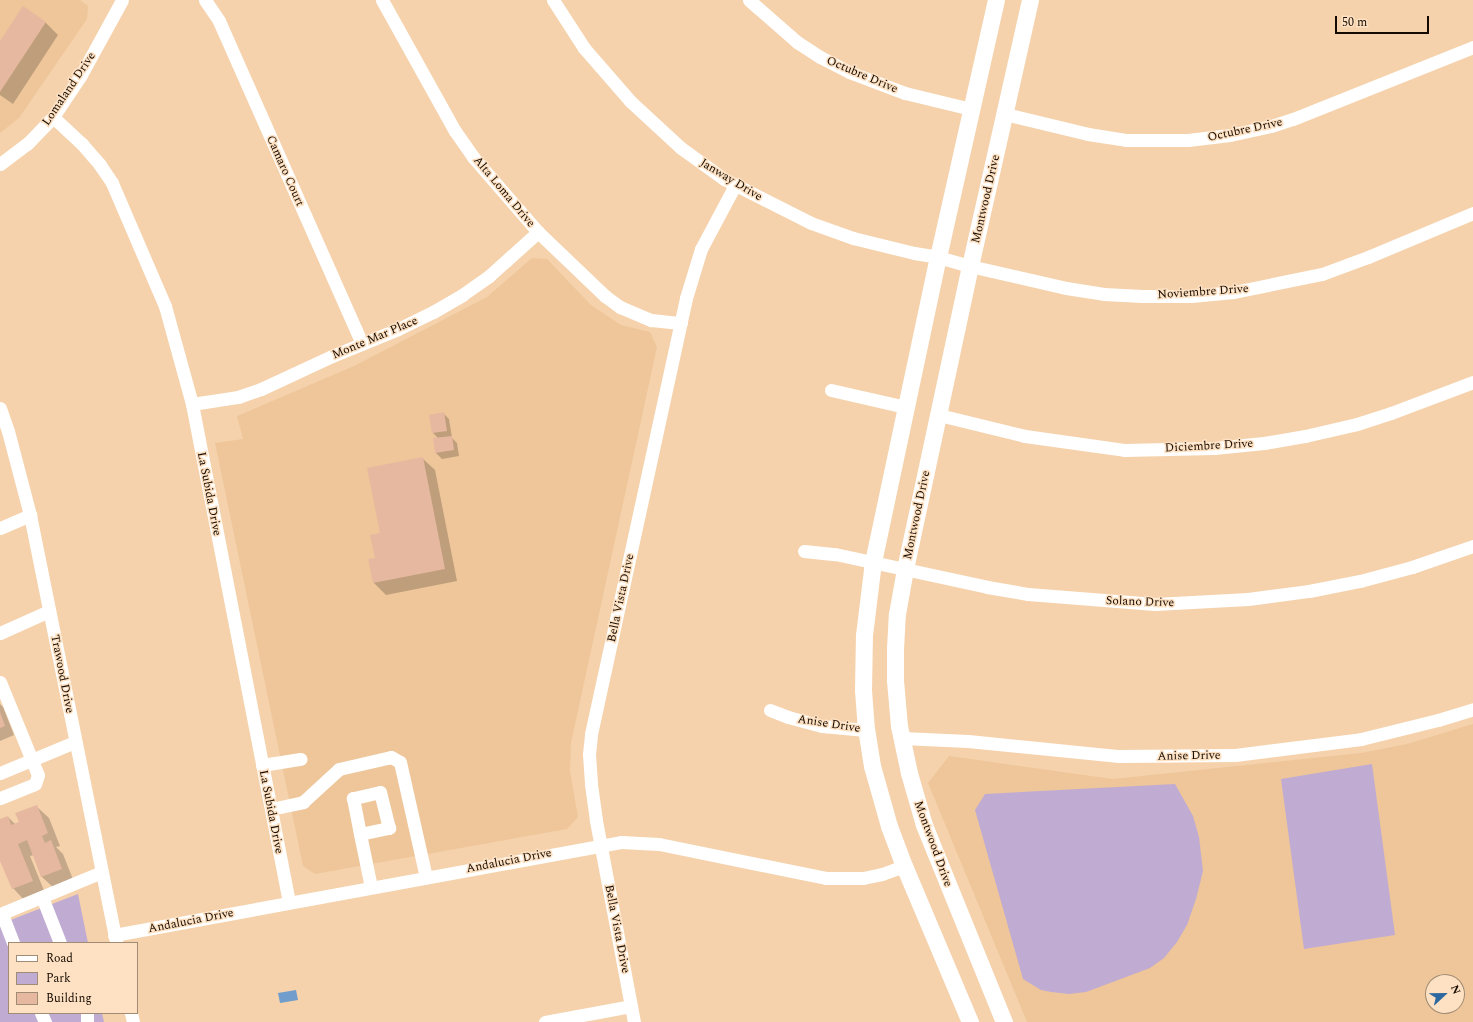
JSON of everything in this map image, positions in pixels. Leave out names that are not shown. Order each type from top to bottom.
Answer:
[{"type":"main road","points":[[970,1022],[904,866],[889,826],[872,766],[866,730],[863,690],[864,635],[873,562],[938,257],[996,0]]},
{"type":"main road","name":"Montwood Drive","points":[[1004,1022],[924,825],[909,773],[902,738],[895,680],[895,649],[897,614],[905,570],[970,266],[1030,0]]},
{"type":"street","name":"Camaro Court","points":[[205,0],[219,21],[362,344]]},
{"type":"street","name":"Alta Loma Drive","points":[[382,0],[455,132],[473,156],[538,232],[605,296],[620,307],[651,320],[681,323]]},
{"type":"street","name":"Janway Drive","points":[[553,0],[584,48],[630,101],[681,148],[735,185],[811,223],[853,238],[914,253],[938,257],[970,266]]},
{"type":"street","name":"Octubre Drive","points":[[749,0],[797,42],[820,57],[849,72],[905,93],[971,109]]},
{"type":"street","name":"Lomaland Drive","points":[[0,164],[27,144],[52,117],[81,75],[118,1]]},
{"type":"street","name":"Octubre Drive","points":[[1005,114],[1088,134],[1126,140],[1188,140],[1230,135],[1271,126],[1293,119],[1473,47]]},
{"type":"street","name":"La Subida Drive","points":[[52,117],[82,144],[100,164],[124,208],[165,306],[192,404],[289,902]]},
{"type":"street","name":"Bella Vista Drive","points":[[634,1022],[591,783],[589,754],[591,734],[686,298],[701,249],[735,185]]},
{"type":"street","name":"Noviembre Drive","points":[[970,266],[1066,288],[1104,294],[1170,296],[1234,292],[1322,274],[1368,257],[1473,213]]},
{"type":"street","name":"Monte Mar Place","points":[[192,404],[238,397],[261,389],[398,329],[462,295],[489,276],[538,232]]},
{"type":"street","name":"Diciembre Drive","points":[[939,416],[1025,436],[1124,450],[1214,448],[1264,444],[1357,424],[1406,408],[1473,382]]},
{"type":"street","points":[[831,390],[906,407]]},
{"type":"street","name":"Trawood Drive","points":[[0,408],[8,431],[30,515],[115,939]]},
{"type":"street","points":[[0,528],[30,515]]},
{"type":"street","name":"Solano Drive","points":[[804,552],[835,554],[987,588],[1028,594],[1147,604],[1248,600],[1309,591],[1360,581],[1412,567],[1473,546]]},
{"type":"street","points":[[0,633],[49,611]]},
{"type":"street","points":[[0,682],[38,775],[35,784],[0,798]]},
{"type":"street","name":"Anise Drive","points":[[902,738],[961,740],[1119,756],[1235,755],[1361,738],[1438,720],[1473,709]]},
{"type":"street","name":"Anise Drive","points":[[770,710],[788,717],[822,726],[866,730]]},
{"type":"street","points":[[0,773],[76,742]]},
{"type":"street","points":[[271,809],[303,802],[339,768],[391,757],[400,762],[426,877]]},
{"type":"street","points":[[262,765],[301,759]]},
{"type":"street","points":[[360,834],[371,887]]},
{"type":"street","name":"Andalucia Drive","points":[[115,939],[289,902],[601,844],[633,842],[659,844],[793,872],[843,879],[882,874],[904,866]]},
{"type":"street","points":[[13,942],[1,914],[102,872]]},
{"type":"street","points":[[42,897],[60,942]]},
{"type":"street","points":[[545,1022],[631,1006]]},
{"type":"shaded area","points":[[0,0],[80,0],[88,6],[87,19],[19,118],[0,133]]},
{"type":"shaded area","points":[[532,258],[547,259],[591,305],[621,325],[650,332],[657,347],[571,743],[570,771],[578,817],[567,829],[315,874],[303,866],[215,443],[243,439],[237,416],[354,366],[487,297]]},
{"type":"shaded area","points":[[1473,724],[1473,1022],[1027,1022],[928,783],[949,756],[1113,779],[1361,753],[1407,744]]},
{"type":"green space","points":[[1372,764],[1395,935],[1304,949],[1281,779]]},
{"type":"green space","points":[[1175,784],[1193,816],[1199,837],[1203,871],[1196,899],[1187,925],[1177,942],[1164,958],[1150,968],[1086,992],[1069,994],[1041,990],[1023,979],[975,810],[985,794]]},
{"type":"green space","points":[[78,894],[88,942],[8,942],[8,1014],[102,1014],[104,1022],[0,1022],[0,924]]},
{"type":"water","points":[[296,990],[298,1000],[280,1003],[278,993]]},
{"type":"building","points":[[23,6],[46,22],[0,92],[0,41]]},
{"type":"building","points":[[444,412],[447,431],[432,433],[429,415]]},
{"type":"building","points":[[452,436],[454,450],[435,453],[433,438]]},
{"type":"building","points":[[423,457],[445,569],[373,583],[368,559],[375,558],[370,535],[380,533],[367,468]]},
{"type":"building","points":[[0,712],[5,726],[0,728]]},
{"type":"building","points":[[37,805],[48,833],[42,836],[45,843],[51,840],[62,869],[41,877],[27,840],[18,844],[33,881],[12,889],[0,861],[0,819],[8,816],[11,825],[19,822],[15,813]]}]
